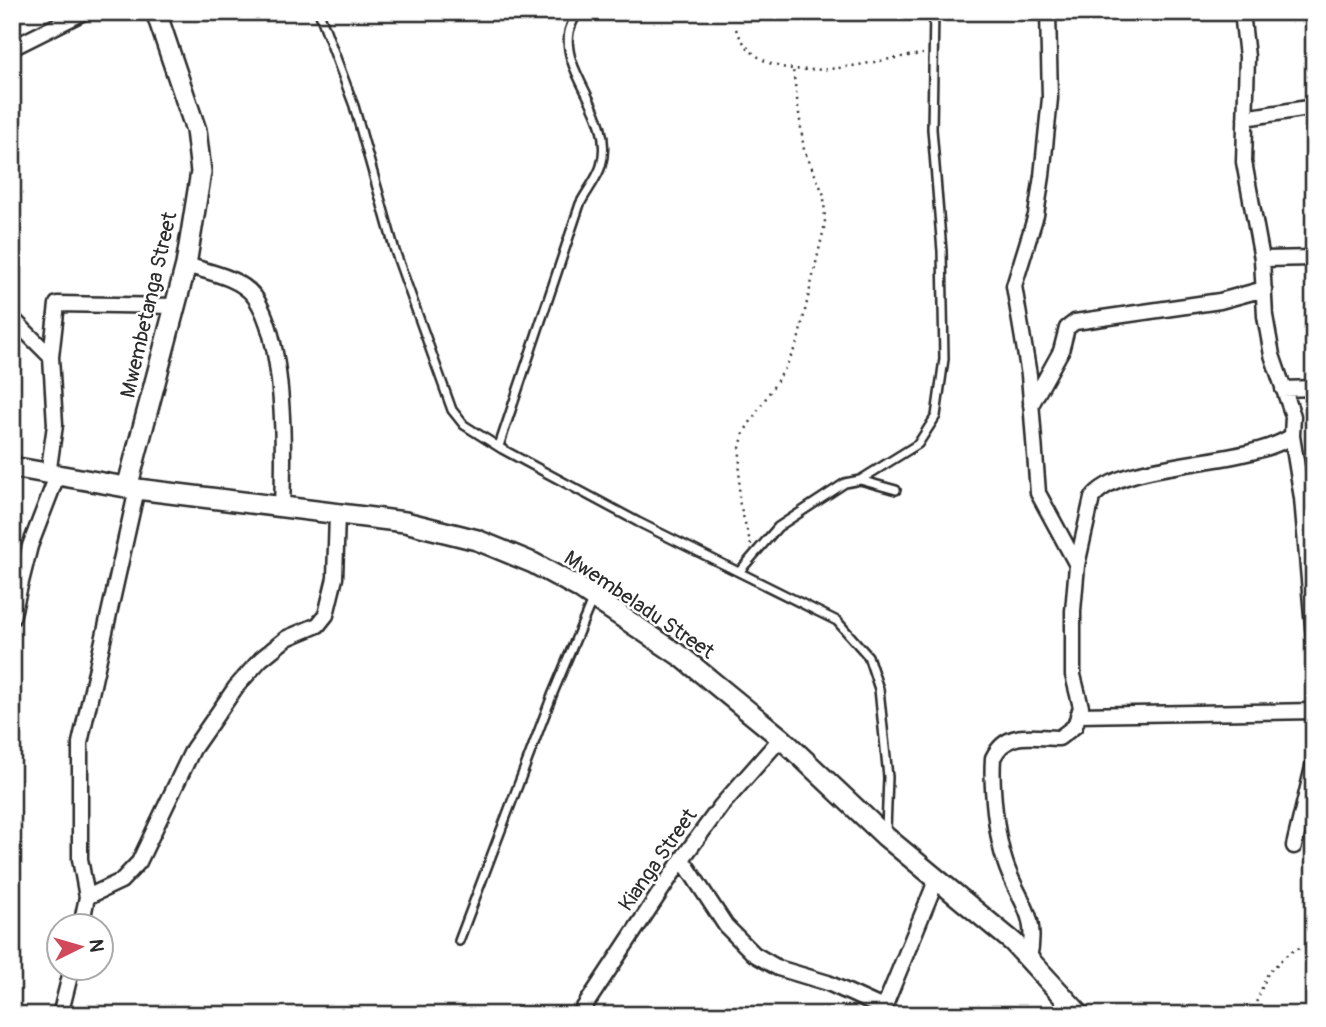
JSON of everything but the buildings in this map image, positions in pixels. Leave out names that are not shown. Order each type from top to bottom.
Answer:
[{"type":"street","points":[[12,47],[84,12]]},
{"type":"street","name":"Mwembetanga Street","points":[[132,488],[186,265],[201,172],[188,100],[156,12]]},
{"type":"street","points":[[1048,12],[1050,98],[1045,152],[1037,215],[1014,286],[1031,405],[1038,493],[1077,565]]},
{"type":"street","points":[[1242,12],[1247,57],[1244,162],[1262,259],[1272,355],[1293,416],[1292,436],[1302,498],[1314,639]]},
{"type":"street","points":[[1245,118],[1314,107]]},
{"type":"street","points":[[1262,259],[1314,258]]},
{"type":"street","points":[[186,265],[233,280],[254,296],[265,322],[277,373],[284,424],[282,508]]},
{"type":"street","points":[[1031,405],[1061,351],[1067,328],[1075,321],[1220,301],[1264,289]]},
{"type":"street","points":[[12,618],[52,475],[56,415],[51,357],[57,304],[175,306]]},
{"type":"street","points":[[12,318],[51,357]]},
{"type":"street","points":[[1283,389],[1314,388]]},
{"type":"street","points":[[1029,959],[1033,940],[1031,918],[1013,884],[1004,859],[993,758],[999,747],[1010,739],[1026,735],[1059,738],[1075,726],[1081,707],[1073,675],[1077,565],[1089,507],[1098,490],[1130,476],[1252,452],[1281,443],[1292,436]]},
{"type":"street","name":"Mwembeladu Street","points":[[12,467],[132,488],[405,522],[477,540],[533,564],[593,597],[682,657],[781,738],[936,881],[995,926],[1080,1015]]},
{"type":"street","points":[[84,912],[87,897],[80,859],[80,743],[132,488]]},
{"type":"street","points":[[87,897],[121,881],[139,862],[193,749],[236,687],[261,659],[287,638],[318,625],[326,615],[335,578],[337,514]]},
{"type":"street","points":[[1078,715],[1314,711]]},
{"type":"street","name":"Kianga Street","points":[[579,1015],[682,859],[722,806],[781,738]]},
{"type":"street","points":[[1294,846],[1314,767]]},
{"type":"street","points":[[682,859],[726,926],[754,954],[778,968],[828,984],[884,1013],[936,881]]},
{"type":"street","points":[[60,1015],[68,982]]},
{"type":"lane","points":[[318,12],[354,106],[395,251],[452,410],[464,425],[499,446],[638,522],[837,621],[868,656],[879,689],[888,778],[886,837]]},
{"type":"lane","points":[[499,446],[580,204],[601,167],[604,145],[602,129],[571,58],[569,32],[578,12]]},
{"type":"lane","points":[[739,572],[778,527],[845,483],[860,480],[918,444],[936,416],[944,359],[942,251],[933,129],[934,12]]},
{"type":"lane","points":[[860,480],[896,490]]},
{"type":"lane","points":[[459,941],[548,705],[593,597]]},
{"type":"path","points":[[736,29],[741,42],[750,49],[770,63],[793,70],[817,71],[934,54]]},
{"type":"path","points":[[755,552],[739,501],[740,448],[744,432],[786,367],[798,341],[825,224],[824,195],[803,143],[793,70]]},
{"type":"path","points":[[1251,1015],[1268,972],[1290,953],[1309,944]]}]
